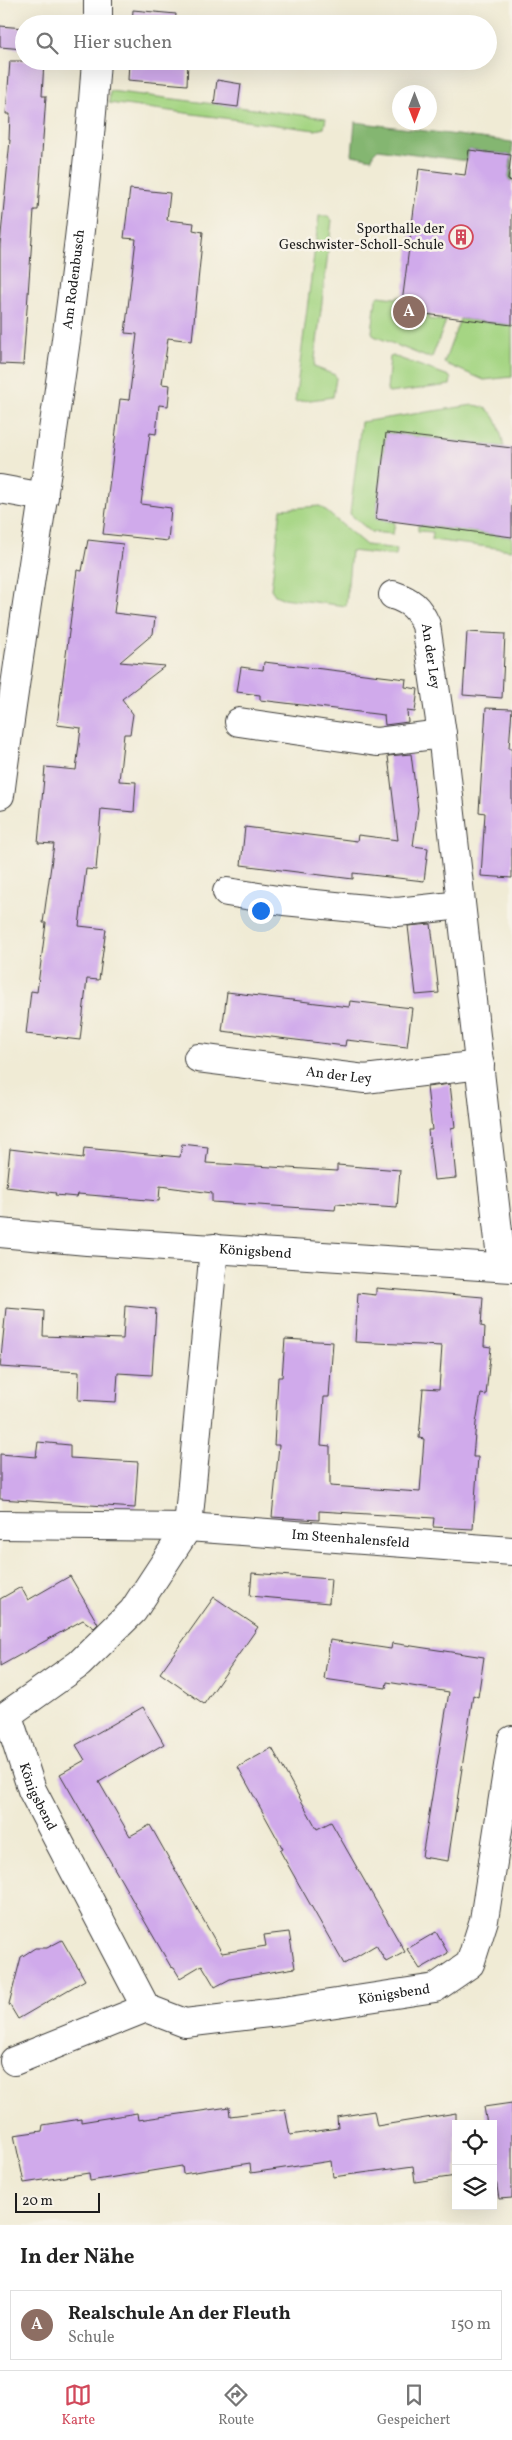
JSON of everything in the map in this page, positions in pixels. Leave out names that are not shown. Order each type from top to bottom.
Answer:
[{"type":"street","points":[[98,0],[98,15]]},
{"type":"street","name":"Am Rodenbusch","points":[[0,795],[13,694],[44,497],[79,228],[95,70]]},
{"type":"street","points":[[0,489],[44,497]]},
{"type":"street","name":"An der Ley","points":[[392,595],[409,601],[419,610],[426,624],[442,734],[460,905],[507,1268]]},
{"type":"street","points":[[239,722],[377,742],[442,734]]},
{"type":"street","points":[[227,892],[284,901],[397,912],[460,905]]},
{"type":"street","name":"An der Ley","points":[[198,1058],[365,1079],[480,1065]]},
{"type":"street","name":"Königsbend","points":[[0,1232],[87,1241],[507,1268]]},
{"type":"street","points":[[4,1718],[79,1664],[134,1611],[188,1528],[214,1248]]},
{"type":"street","name":"Im Steenhalensfeld","points":[[0,1525],[188,1528],[512,1551]]},
{"type":"street","name":"Königsbend","points":[[4,1718],[32,1790],[146,2008],[185,2023],[277,2012],[435,1988],[470,1964],[484,1920],[512,1740]]},
{"type":"street","points":[[14,2061],[146,2008]]},
{"type":"green space","points":[[110,91],[326,118],[324,128],[315,130],[109,103]]},
{"type":"green space","points":[[355,122],[392,127],[392,130],[418,130],[512,142],[512,181],[508,180],[511,155],[469,150],[467,161],[378,149],[373,154],[372,159],[352,155]]},
{"type":"green space","points":[[319,216],[328,216],[332,220],[314,367],[335,375],[336,378],[333,397],[295,402]]},
{"type":"green space","points":[[379,296],[395,298],[403,296],[402,311],[429,315],[428,319],[446,321],[432,357],[426,357],[374,336],[372,332],[376,299]]},
{"type":"green space","points":[[460,319],[512,325],[512,377],[484,380],[444,363]]},
{"type":"green space","points":[[393,356],[449,376],[451,379],[450,385],[389,393],[387,390],[390,357]]},
{"type":"green space","points":[[473,405],[487,410],[496,419],[504,447],[386,433],[376,519],[395,522],[393,534],[371,532],[350,514],[361,422]]},
{"type":"green space","points":[[320,506],[366,545],[397,549],[396,556],[351,551],[346,606],[282,598],[275,595],[271,589],[281,509]]},
{"type":"green space","points":[[418,525],[512,537],[512,550],[432,540],[433,532],[418,531]]},
{"type":"building","points":[[133,10],[176,14],[176,15],[133,15]]},
{"type":"building","points":[[0,26],[15,27],[15,48],[0,47]]},
{"type":"building","points":[[10,61],[15,61],[15,70],[43,70],[42,96],[46,96],[38,210],[34,210],[23,365],[0,364],[0,245],[10,140],[10,114],[6,114]]},
{"type":"building","points":[[129,70],[188,70],[187,85],[128,80]]},
{"type":"building","points":[[217,80],[241,84],[238,107],[214,104]]},
{"type":"building","name":"Sporthalle der Geschwister-Scholl-Schule","points":[[469,150],[511,155],[508,180],[512,181],[512,325],[401,311],[419,169],[465,175]]},
{"type":"building","points":[[130,189],[170,193],[167,220],[194,223],[193,230],[203,232],[192,341],[168,338],[162,384],[170,385],[168,406],[159,405],[156,434],[150,433],[141,504],[171,508],[168,541],[103,534],[120,399],[129,400],[137,334],[125,333],[136,239],[124,238]]},
{"type":"building","points":[[386,433],[512,448],[512,537],[376,519]]},
{"type":"building","points":[[88,540],[123,544],[114,613],[155,618],[153,634],[120,662],[165,666],[122,699],[133,714],[130,734],[124,734],[119,781],[136,782],[134,812],[101,809],[96,870],[86,869],[79,926],[106,929],[99,980],[87,979],[80,1040],[26,1034],[31,991],[37,992],[46,923],[43,923],[54,844],[38,843],[45,767],[76,770],[81,728],[57,725],[77,570],[82,571]]},
{"type":"building","points":[[467,632],[505,634],[502,698],[463,695]]},
{"type":"building","points":[[264,662],[406,679],[405,687],[418,689],[415,712],[407,711],[408,722],[385,725],[384,715],[260,700],[260,695],[237,692],[241,667],[263,670]]},
{"type":"building","points":[[486,708],[512,709],[509,748],[512,748],[512,878],[481,876],[485,813],[479,812]]},
{"type":"building","points":[[411,754],[418,809],[413,846],[428,848],[424,881],[353,873],[353,879],[241,865],[245,827],[357,841],[358,835],[398,840],[388,756]]},
{"type":"building","points":[[431,924],[439,993],[416,995],[408,926]]},
{"type":"building","points":[[227,992],[349,1007],[350,1001],[412,1008],[407,1047],[346,1040],[345,1046],[222,1031]]},
{"type":"building","points":[[450,1084],[455,1127],[451,1128],[456,1178],[434,1180],[428,1130],[432,1130],[427,1087]]},
{"type":"building","points":[[182,1144],[208,1147],[206,1163],[337,1171],[337,1165],[400,1170],[397,1208],[336,1204],[335,1210],[212,1202],[212,1193],[160,1186],[159,1201],[78,1194],[77,1197],[55,1195],[56,1193],[6,1187],[10,1149],[83,1158],[84,1148],[180,1157]]},
{"type":"building","points":[[376,1288],[483,1297],[481,1326],[485,1327],[484,1346],[491,1347],[486,1395],[481,1394],[476,1423],[473,1457],[478,1457],[473,1529],[433,1527],[434,1518],[319,1511],[319,1520],[272,1517],[279,1445],[274,1445],[278,1377],[282,1377],[285,1339],[333,1342],[329,1397],[324,1397],[321,1445],[330,1446],[330,1486],[420,1492],[424,1439],[419,1438],[423,1388],[439,1389],[442,1346],[355,1342],[358,1293],[376,1295]]},
{"type":"building","points":[[125,1306],[156,1309],[152,1375],[118,1373],[116,1402],[78,1400],[79,1372],[0,1367],[6,1308],[44,1311],[43,1336],[123,1339]]},
{"type":"building","points":[[38,1442],[70,1445],[70,1458],[138,1462],[135,1508],[0,1499],[0,1454],[36,1457]]},
{"type":"building","points":[[252,1573],[331,1579],[329,1603],[250,1596]]},
{"type":"building","points":[[70,1576],[98,1624],[94,1628],[83,1620],[0,1666],[0,1599],[21,1587],[28,1600]]},
{"type":"building","points":[[214,1597],[258,1627],[204,1704],[160,1673]]},
{"type":"building","points":[[330,1640],[391,1649],[392,1643],[484,1657],[478,1697],[473,1695],[448,1861],[422,1857],[449,1692],[387,1682],[386,1688],[324,1679]]},
{"type":"building","points":[[143,1707],[164,1744],[99,1782],[130,1836],[150,1825],[222,1953],[266,1946],[264,1935],[289,1932],[295,1968],[230,1979],[215,1987],[202,1965],[180,1978],[174,1968],[171,1967],[60,1774],[85,1760],[76,1745]]},
{"type":"building","points":[[272,1748],[317,1829],[331,1822],[405,1952],[386,1962],[376,1945],[344,1964],[280,1851],[283,1849],[238,1767]]},
{"type":"building","points":[[436,1932],[448,1953],[420,1969],[407,1949]]},
{"type":"building","points":[[62,1940],[85,1980],[18,2019],[9,2004],[21,1957],[35,1948],[47,1948]]},
{"type":"building","points":[[512,2103],[512,2198],[499,2199],[497,2186],[497,2120],[486,2120],[484,2107]]},
{"type":"building","points":[[229,2107],[230,2116],[285,2109],[290,2135],[338,2128],[337,2117],[374,2111],[377,2126],[456,2113],[456,2120],[452,2120],[452,2177],[415,2182],[413,2166],[333,2177],[331,2161],[251,2173],[250,2163],[183,2174],[182,2166],[90,2181],[89,2173],[24,2183],[14,2135],[42,2131],[43,2125],[81,2119],[81,2122],[137,2113],[138,2120]]},
{"type":"place","name":"Sporthalle der Geschwister-Scholl-Schule","points":[[461,237]]},
{"type":"place","name":"Realschule An der Fleuth","points":[[409,312]]}]
